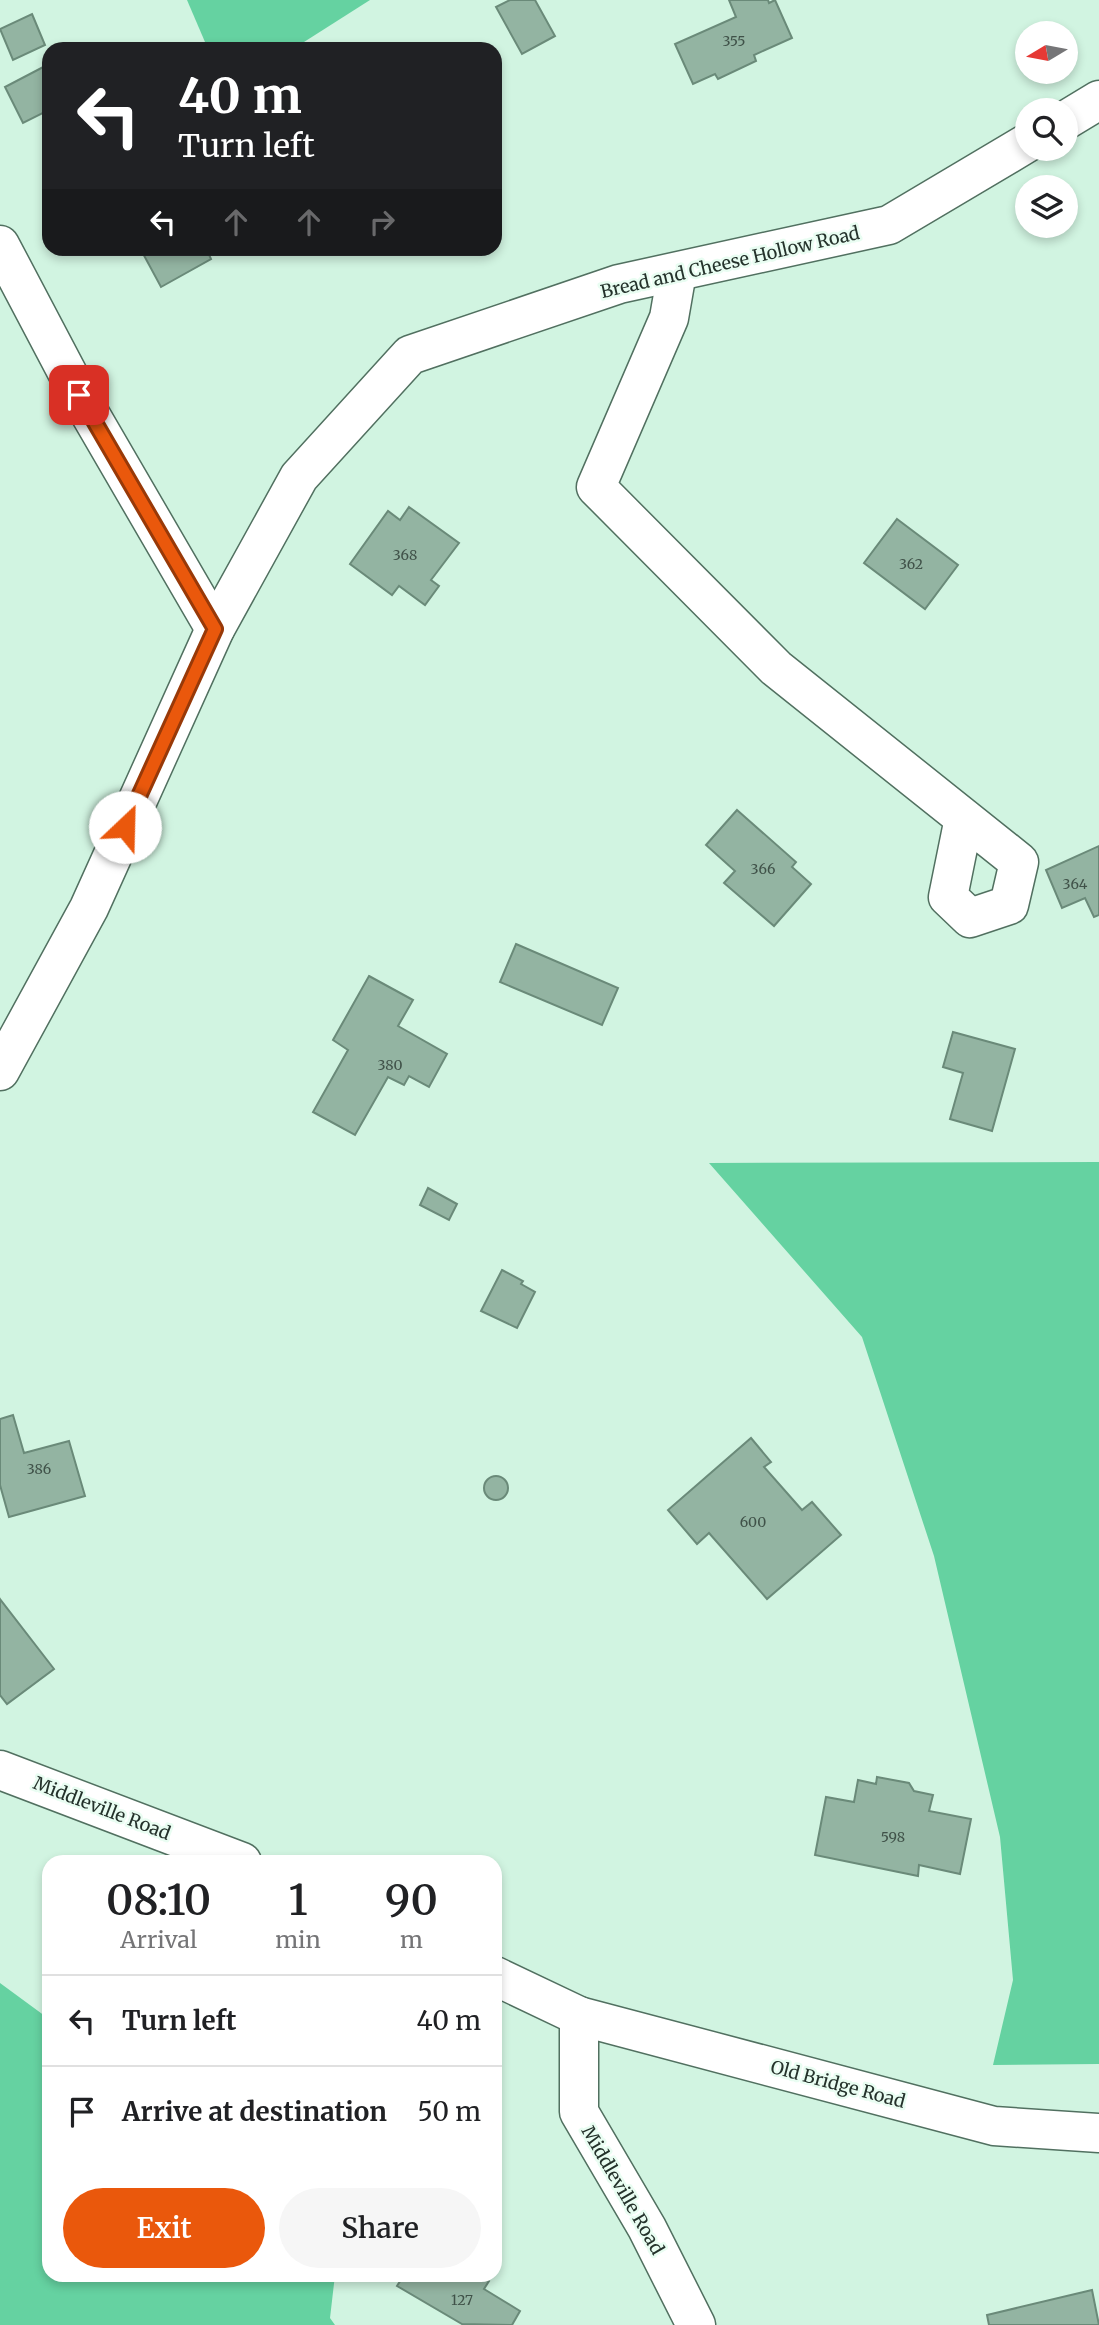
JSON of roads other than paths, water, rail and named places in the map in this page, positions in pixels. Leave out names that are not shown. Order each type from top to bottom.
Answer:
[{"type":"street","points":[[1078,113],[1099,100]]},
{"type":"street","name":"Bread and Cheese Hollow Road","points":[[0,1071],[89,908],[215,629],[299,477],[410,355],[619,284],[889,225],[1015,150]]},
{"type":"street","points":[[0,245],[79,395],[215,629]]},
{"type":"street","points":[[677,272],[669,318],[596,487],[776,668],[964,818]]},
{"type":"street","name":"Middleville Road","points":[[0,1770],[224,1855]]},
{"type":"street","points":[[502,1979],[579,2015]]},
{"type":"street","name":"Middleville Road","points":[[579,2015],[579,2112],[647,2228],[696,2325]]},
{"type":"street","name":"Old Bridge Road","points":[[579,2015],[994,2126],[1099,2133]]}]
